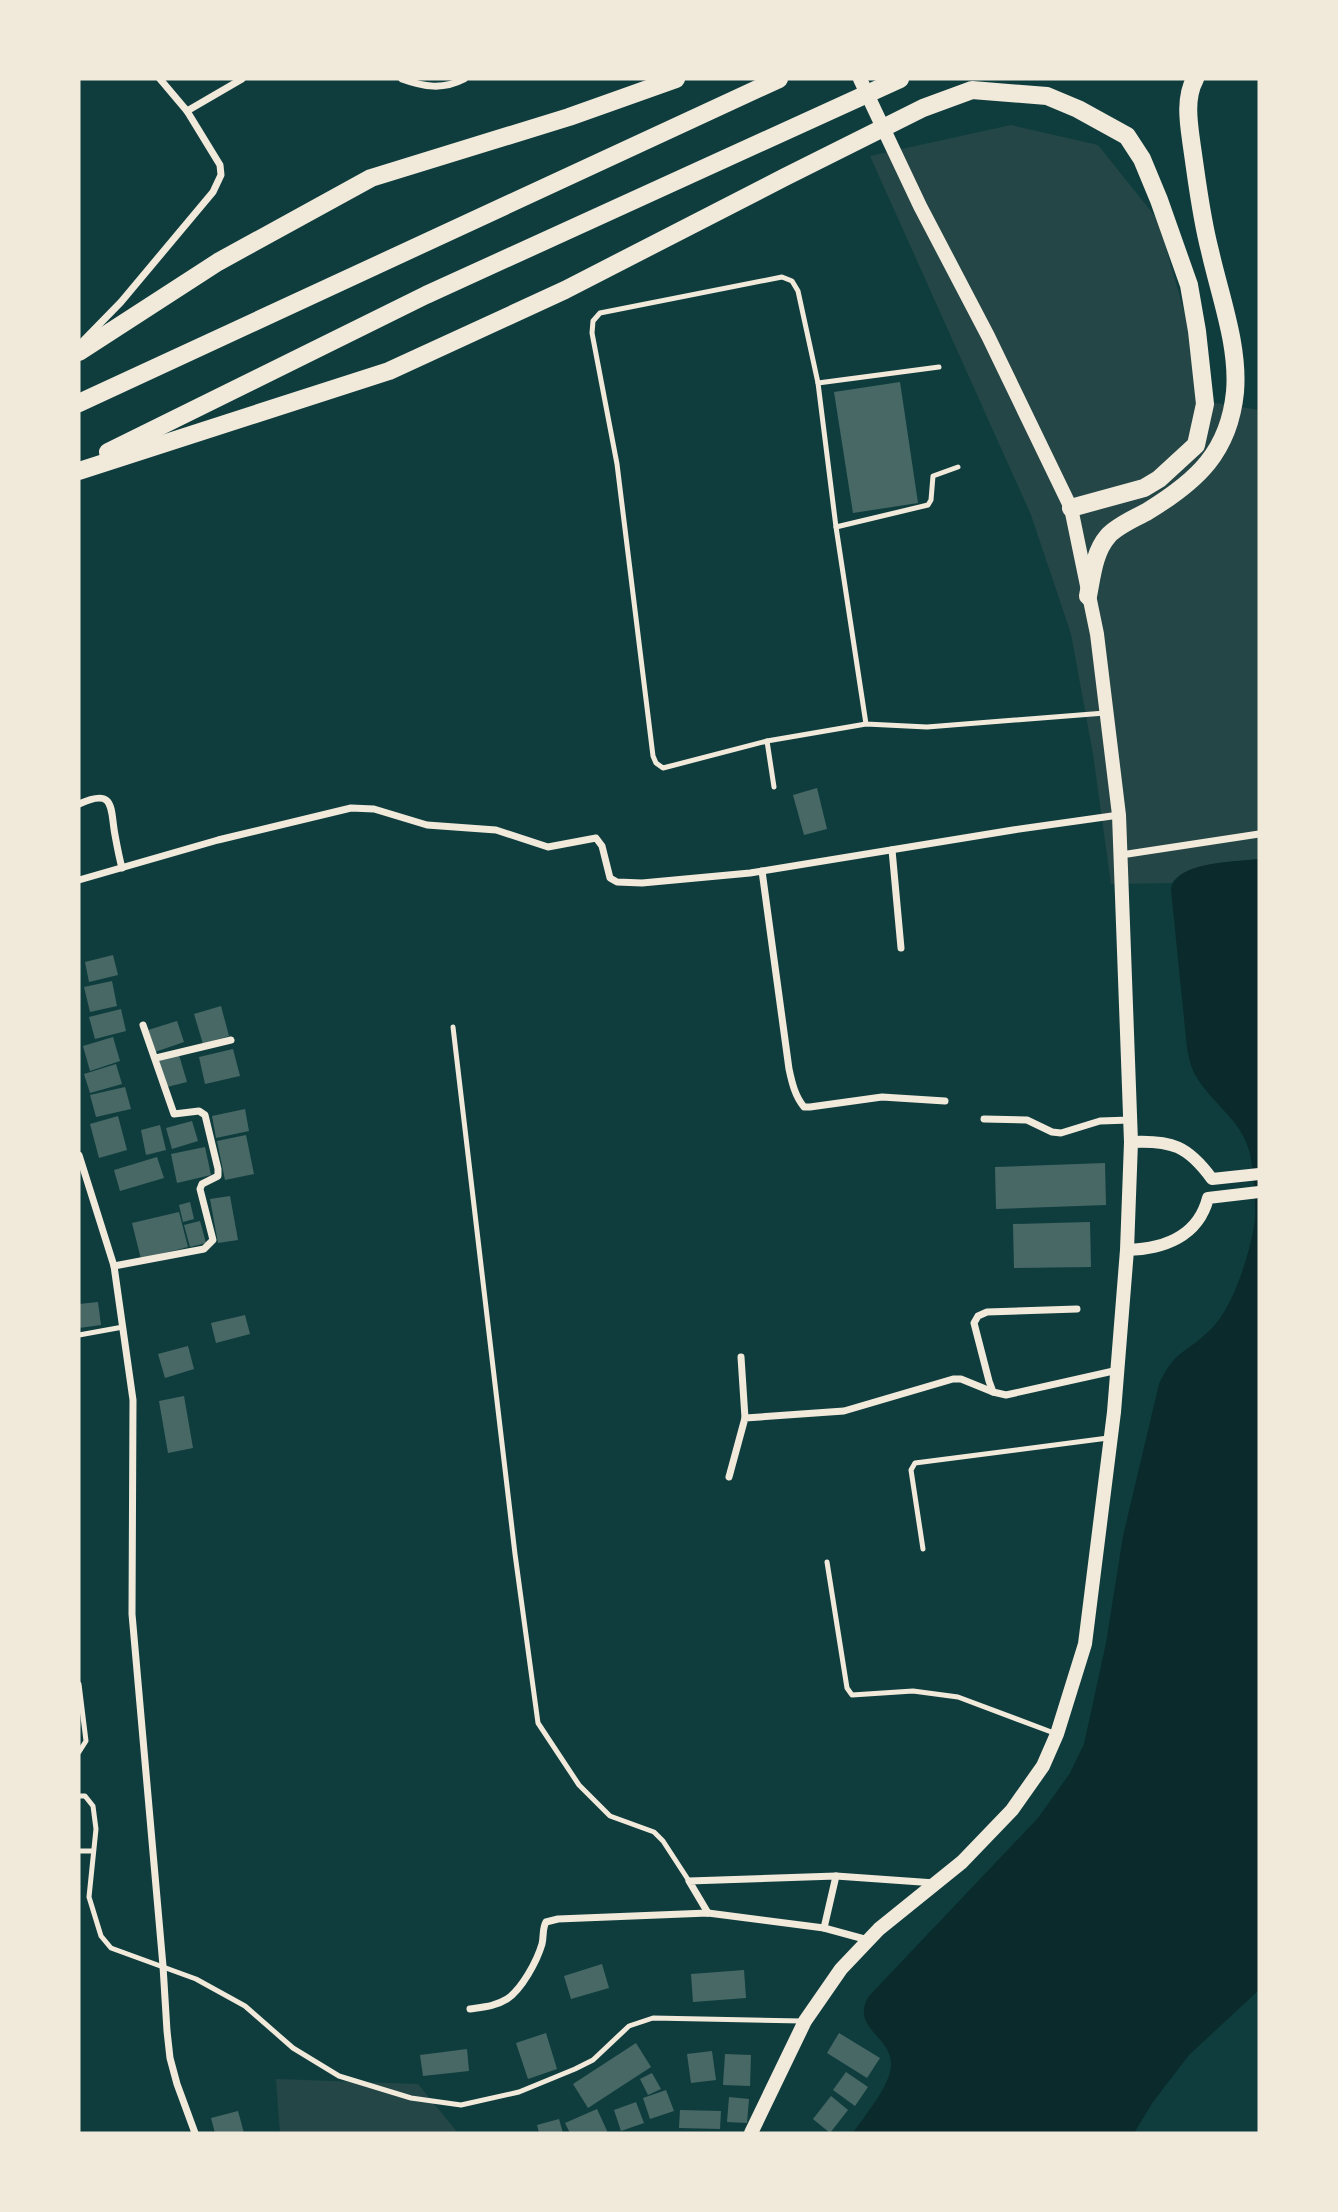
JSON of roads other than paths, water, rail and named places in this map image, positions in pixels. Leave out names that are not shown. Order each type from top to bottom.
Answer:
[{"type":"highway","points":[[79,352],[218,262],[371,178],[569,117],[676,79]]},
{"type":"highway","points":[[79,403],[779,79]]},
{"type":"highway","points":[[79,469],[426,295],[900,79]]},
{"type":"highway","points":[[79,469],[389,371],[565,290],[923,108],[1003,79]]},
{"type":"highway","points":[[1088,596],[1097,554],[1108,535],[1174,495],[1199,474],[1220,447],[1230,421],[1235,390],[1234,359],[1209,248],[1196,172],[1189,96],[1195,79]]},
{"type":"highway","points":[[972,90],[1047,96],[1128,136],[1142,159],[1159,200],[1189,285],[1205,404],[1196,446],[1159,479],[1144,488],[1072,508]]},
{"type":"main road","points":[[751,2133],[805,2021],[841,1969],[878,1928],[962,1863],[1013,1810],[1043,1766],[1057,1734],[1085,1644],[1111,1438],[1126,1250],[1131,1142],[1119,815],[1097,634],[1072,508],[988,336],[920,206],[860,79]]},
{"type":"street","points":[[79,345],[121,302],[213,192],[221,175],[220,165],[187,111],[160,79]]},
{"type":"street","points":[[187,111],[242,79]]},
{"type":"street","points":[[402,79],[418,85],[443,87],[464,79]]},
{"type":"street","points":[[79,804],[90,799],[104,799],[109,802],[114,812],[115,835],[122,868]]},
{"type":"street","points":[[79,880],[231,837],[363,807],[427,825],[496,830],[548,847],[596,838],[602,846],[610,878],[617,882],[652,882],[762,871],[1119,815]]},
{"type":"street","points":[[1121,855],[1259,834]]},
{"type":"street","points":[[892,850],[901,948]]},
{"type":"street","points":[[762,871],[789,1069],[794,1089],[804,1107],[882,1097],[945,1101]]},
{"type":"street","points":[[114,1266],[204,1249],[213,1240],[200,1189],[202,1184],[218,1176],[205,1115],[199,1111],[174,1114],[143,1025]]},
{"type":"street","points":[[156,1058],[231,1040]]},
{"type":"street","points":[[984,1119],[1027,1120],[1052,1132],[1061,1133],[1100,1121],[1130,1120]]},
{"type":"street","points":[[1131,1142],[1151,1141],[1185,1151],[1198,1160],[1212,1180],[1259,1174]]},
{"type":"street","points":[[79,1155],[114,1266],[133,1400],[132,1614],[170,2058],[195,2133]]},
{"type":"street","points":[[1126,1250],[1148,1250],[1168,1245],[1188,1230],[1204,1210],[1208,1198],[1259,1192]]},
{"type":"street","points":[[993,1392],[974,1323],[978,1316],[986,1312],[1077,1309]]},
{"type":"street","points":[[729,1477],[745,1418],[741,1357]]},
{"type":"street","points":[[745,1418],[844,1411],[953,1379],[961,1379],[1006,1395],[1118,1370]]},
{"type":"street","points":[[824,1928],[836,1876]]},
{"type":"street","points":[[708,1913],[690,1881],[836,1876],[936,1883]]},
{"type":"street","points":[[470,2009],[490,2006],[508,1998],[533,1964],[542,1943],[544,1926],[558,1919],[708,1913],[824,1928],[868,1940]]},
{"type":"lane","points":[[866,724],[836,527],[818,383],[798,291],[792,281],[782,277],[600,313],[593,321],[592,333],[617,464],[651,743],[656,763],[663,768],[767,741],[866,724],[928,727],[1108,713]]},
{"type":"lane","points":[[818,383],[939,367]]},
{"type":"lane","points":[[836,527],[928,505],[931,500],[933,476],[958,467]]},
{"type":"lane","points":[[767,741],[774,787]]},
{"type":"lane","points":[[453,1027],[505,1471],[538,1723],[579,1785],[610,1816],[654,1832],[690,1881]]},
{"type":"lane","points":[[79,1335],[122,1327]]},
{"type":"lane","points":[[923,1549],[911,1470],[915,1463],[1111,1438]]},
{"type":"lane","points":[[827,1562],[847,1688],[852,1695],[913,1691],[958,1697],[1057,1734]]},
{"type":"lane","points":[[79,1684],[86,1741],[79,1752]]},
{"type":"lane","points":[[79,1796],[85,1796],[93,1806],[96,1829],[89,1897],[102,1936],[111,1948],[196,1979],[245,2006],[293,2048],[339,2076],[411,2098],[461,2105],[519,2092],[575,2069],[593,2060],[629,2026],[642,2020],[805,2021]]},
{"type":"lane","points":[[79,1851],[93,1851]]},
{"type":"lane","points":[[79,1897],[89,1897]]}]
